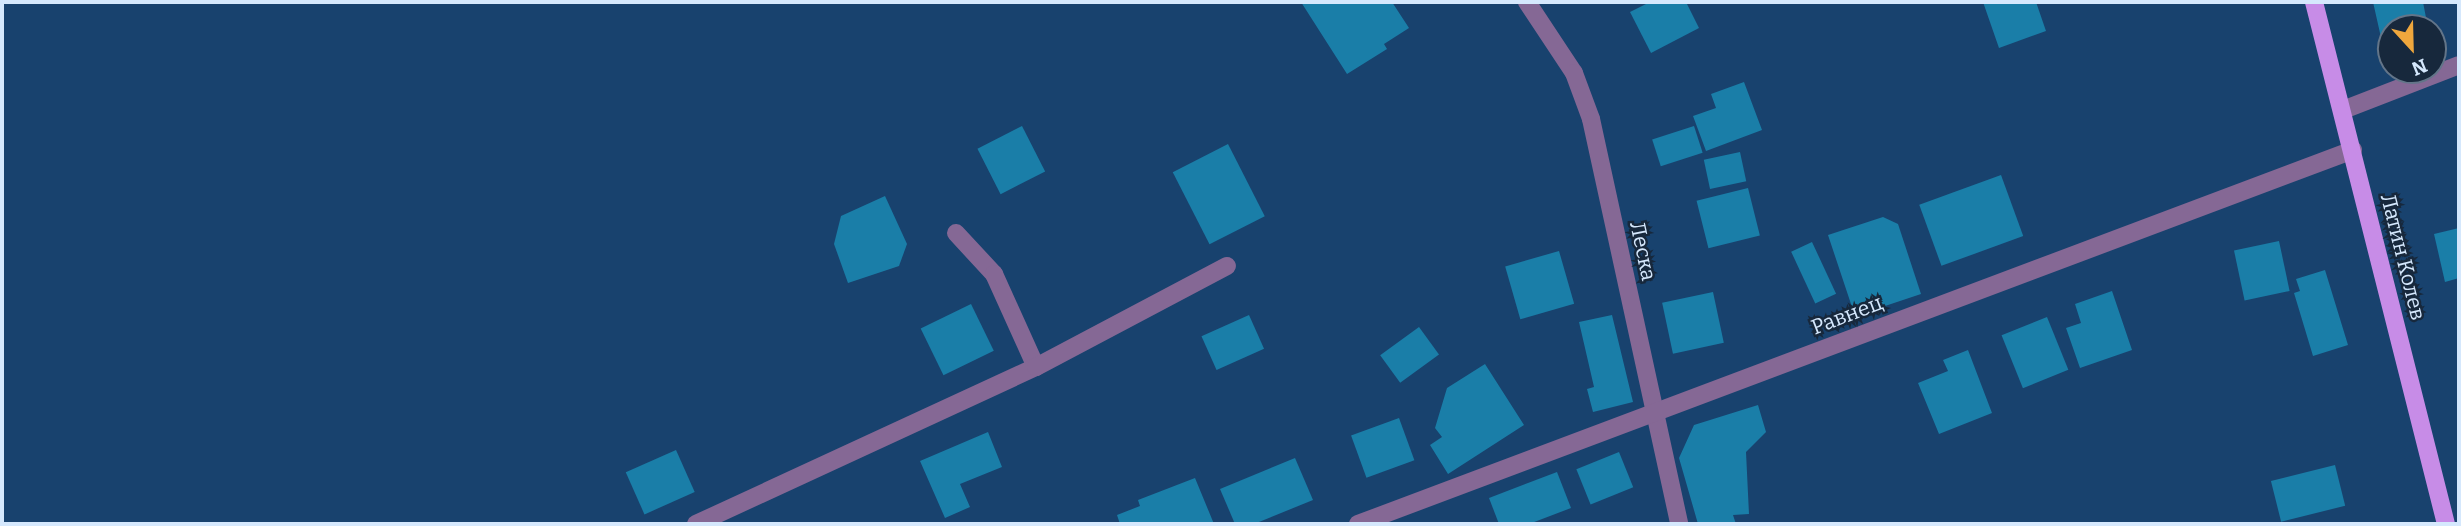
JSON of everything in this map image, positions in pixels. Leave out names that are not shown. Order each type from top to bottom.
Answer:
[{"type":"main road","name":"Латин Колев","points":[[2314,2],[2446,524]]},
{"type":"street","name":"Леска","points":[[1527,2],[1574,73],[1591,119],[1679,524]]},
{"type":"street","points":[[2343,110],[2459,65]]},
{"type":"street","name":"Равнец","points":[[1358,524],[2353,150]]},
{"type":"street","points":[[956,233],[994,274],[1035,367]]},
{"type":"street","points":[[696,524],[1035,367],[1227,266]]},
{"type":"building","points":[[1301,2],[1392,2],[1409,28],[1384,44],[1387,49],[1347,74]]},
{"type":"building","points":[[1650,2],[1686,2],[1699,28],[1651,53],[1630,12]]},
{"type":"building","points":[[1983,2],[2036,2],[2046,31],[1999,48]]},
{"type":"building","points":[[2373,2],[2423,2],[2425,14],[2377,14],[2377,20]]},
{"type":"building","points":[[1744,82],[1762,130],[1706,151],[1693,116],[1716,108],[1711,94]]},
{"type":"building","points":[[1022,126],[1045,171],[1001,194],[977,149]]},
{"type":"building","points":[[1694,126],[1703,153],[1661,166],[1652,140]]},
{"type":"building","points":[[1228,144],[1265,216],[1210,244],[1173,172]]},
{"type":"building","points":[[1740,152],[1746,181],[1710,189],[1704,160]]},
{"type":"building","points":[[2001,175],[2023,236],[1941,266],[1919,205]]},
{"type":"building","points":[[1748,188],[1760,236],[1708,248],[1697,201]]},
{"type":"building","points":[[885,196],[907,244],[899,266],[848,283],[834,244],[841,216]]},
{"type":"building","points":[[1883,217],[1898,224],[1921,294],[1855,316],[1828,235]]},
{"type":"building","points":[[2459,228],[2459,278],[2445,282],[2434,234]]},
{"type":"building","points":[[2279,241],[2290,291],[2245,300],[2234,251]]},
{"type":"building","points":[[1812,242],[1836,294],[1815,303],[1791,252]]},
{"type":"building","points":[[1559,251],[1574,304],[1520,319],[1505,266]]},
{"type":"building","points":[[2325,270],[2348,345],[2313,356],[2294,293],[2300,291],[2296,279]]},
{"type":"building","points":[[2112,291],[2132,350],[2080,368],[2066,328],[2081,323],[2075,304]]},
{"type":"building","points":[[1713,292],[1724,343],[1673,354],[1662,303]]},
{"type":"building","points":[[971,304],[994,351],[943,375],[921,329]]},
{"type":"building","points":[[1249,315],[1264,349],[1217,370],[1201,336]]},
{"type":"building","points":[[1612,315],[1633,402],[1593,412],[1587,389],[1594,387],[1579,322]]},
{"type":"building","points":[[2047,317],[2068,370],[2023,388],[2002,335]]},
{"type":"building","points":[[1419,327],[1439,355],[1400,383],[1380,355]]},
{"type":"building","points":[[1968,350],[1992,413],[1939,434],[1918,383],[1948,371],[1943,360]]},
{"type":"building","points":[[1485,364],[1524,425],[1448,474],[1430,445],[1442,437],[1435,428],[1447,388]]},
{"type":"building","points":[[1758,405],[1766,432],[1746,452],[1749,514],[1733,515],[1736,524],[1698,524],[1679,458],[1694,425]]},
{"type":"building","points":[[1399,418],[1414,460],[1366,478],[1351,435]]},
{"type":"building","points":[[988,432],[1002,467],[960,484],[970,507],[945,518],[920,461]]},
{"type":"building","points":[[676,450],[695,492],[644,514],[626,472]]},
{"type":"building","points":[[1619,452],[1633,487],[1591,504],[1576,469]]},
{"type":"building","points":[[1295,458],[1313,500],[1254,524],[1235,524],[1220,489]]},
{"type":"building","points":[[2335,465],[2345,506],[2281,522],[2271,481]]},
{"type":"building","points":[[1557,472],[1571,508],[1529,524],[1499,524],[1489,498]]},
{"type":"building","points":[[1195,478],[1214,524],[1120,524],[1117,515],[1140,506],[1138,500]]}]
